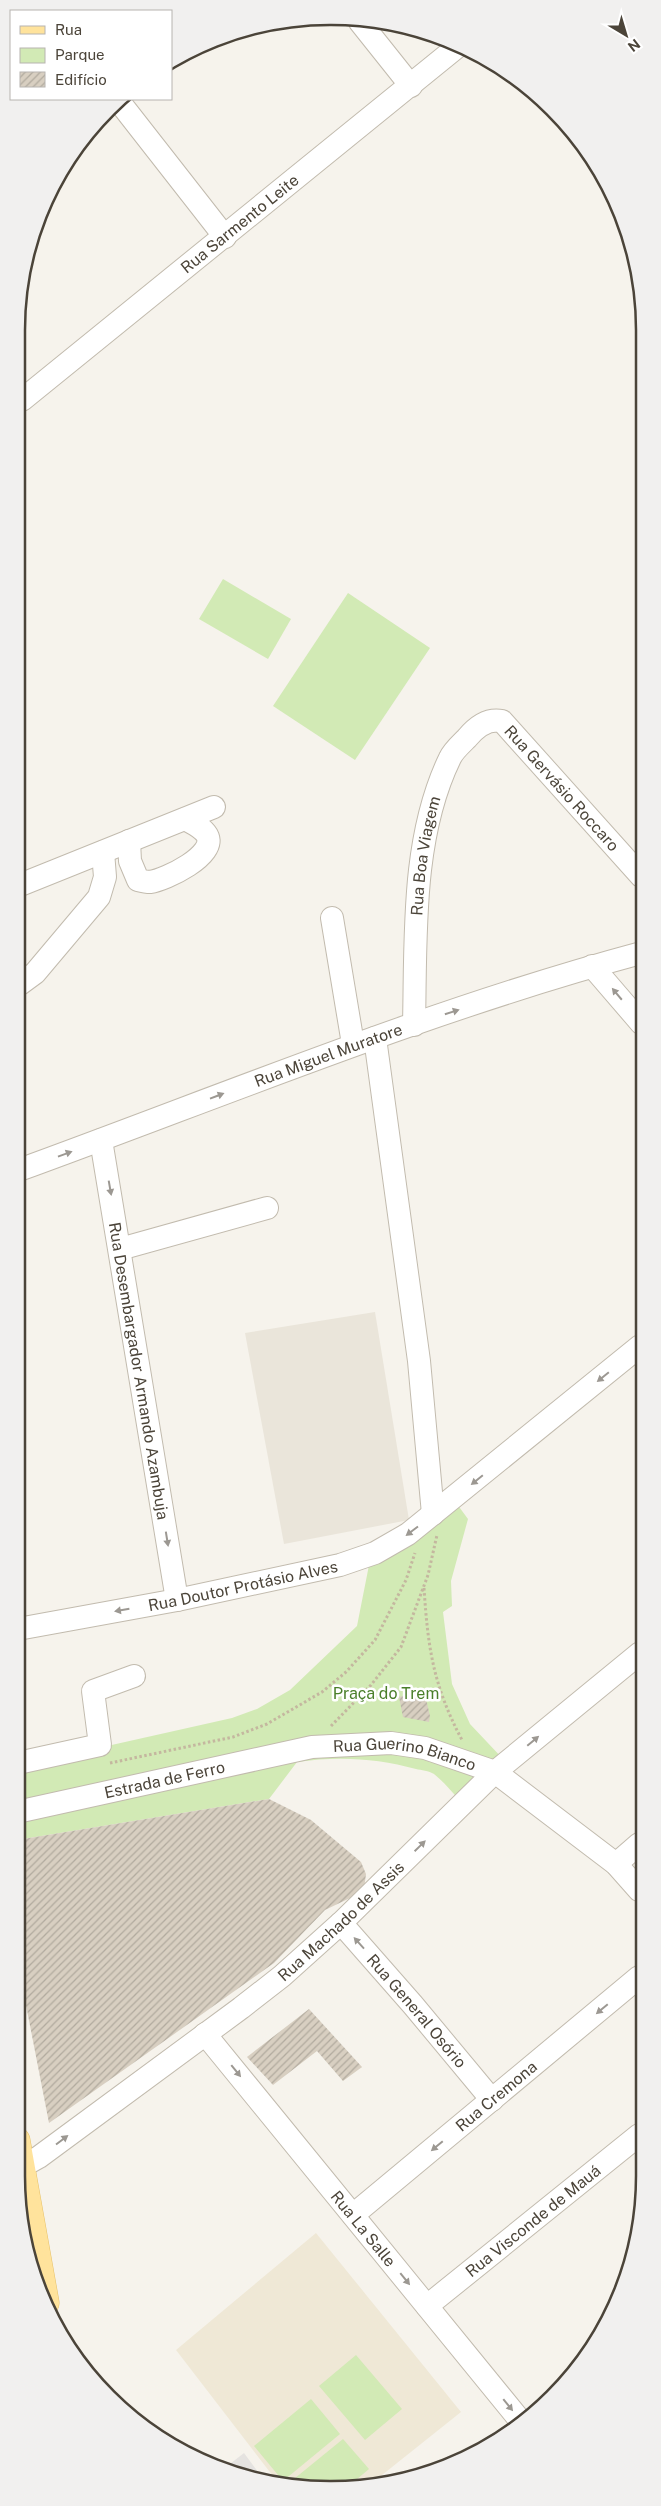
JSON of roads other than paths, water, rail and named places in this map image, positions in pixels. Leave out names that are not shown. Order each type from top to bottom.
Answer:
[{"type":"main road","points":[[26,2194],[39,2266]]},
{"type":"street","points":[[364,27],[411,86]]},
{"type":"street","name":"Rua Sarmento Leite","points":[[25,398],[453,51]]},
{"type":"street","points":[[123,106],[225,237]]},
{"type":"street","name":"Rua Gervásio Roccaro","points":[[502,721],[636,870]]},
{"type":"street","name":"Rua Boa Viagem","points":[[414,1025],[416,912],[426,832],[434,799],[450,756],[473,730],[486,722],[502,721]]},
{"type":"street","points":[[25,883],[214,807]]},
{"type":"street","points":[[129,841],[130,861],[138,880],[149,882],[172,874],[201,857],[208,845],[207,836],[200,828],[185,820]]},
{"type":"street","points":[[25,980],[35,973],[99,897],[105,877],[102,852]]},
{"type":"street","points":[[332,918],[353,1044]]},
{"type":"street","name":"Rua Miguel Muratore","points":[[25,1168],[353,1044],[592,966],[636,954]]},
{"type":"street","points":[[592,966],[636,1017]]},
{"type":"street","points":[[375,1038],[419,1361],[442,1508]]},
{"type":"street","name":"Rua Desembargador Armando Azambuja","points":[[101,1140],[177,1600]]},
{"type":"street","points":[[120,1249],[266,1208]]},
{"type":"street","name":"Rua Doutor Protásio Alves","points":[[25,1629],[177,1600],[340,1565],[375,1553],[408,1534],[442,1508],[636,1349]]},
{"type":"street","name":"Rua Machado de Assis","points":[[25,2155],[38,2157],[282,1976],[341,1923],[485,1768],[636,1655]]},
{"type":"street","points":[[25,1771],[100,1745],[92,1690],[134,1676]]},
{"type":"street","name":"Rua Guerino Bianco","points":[[312,1747],[391,1743],[425,1748],[485,1768],[616,1864],[636,1887]]},
{"type":"street","name":"Estrada de Ferro","points":[[25,1810],[312,1747]]},
{"type":"street","points":[[616,1864],[636,1847]]},
{"type":"street","name":"Rua General Osório","points":[[341,1923],[413,2005],[492,2100]]},
{"type":"street","name":"Rua Cremona","points":[[353,2215],[636,1980]]},
{"type":"street","name":"Rua La Salle","points":[[205,2034],[517,2417]]},
{"type":"street","name":"Rua Visconde de Mauá","points":[[427,2306],[636,2137]]},
{"type":"park label","name":"Praça do Trem","points":[[386,1693]]}]
